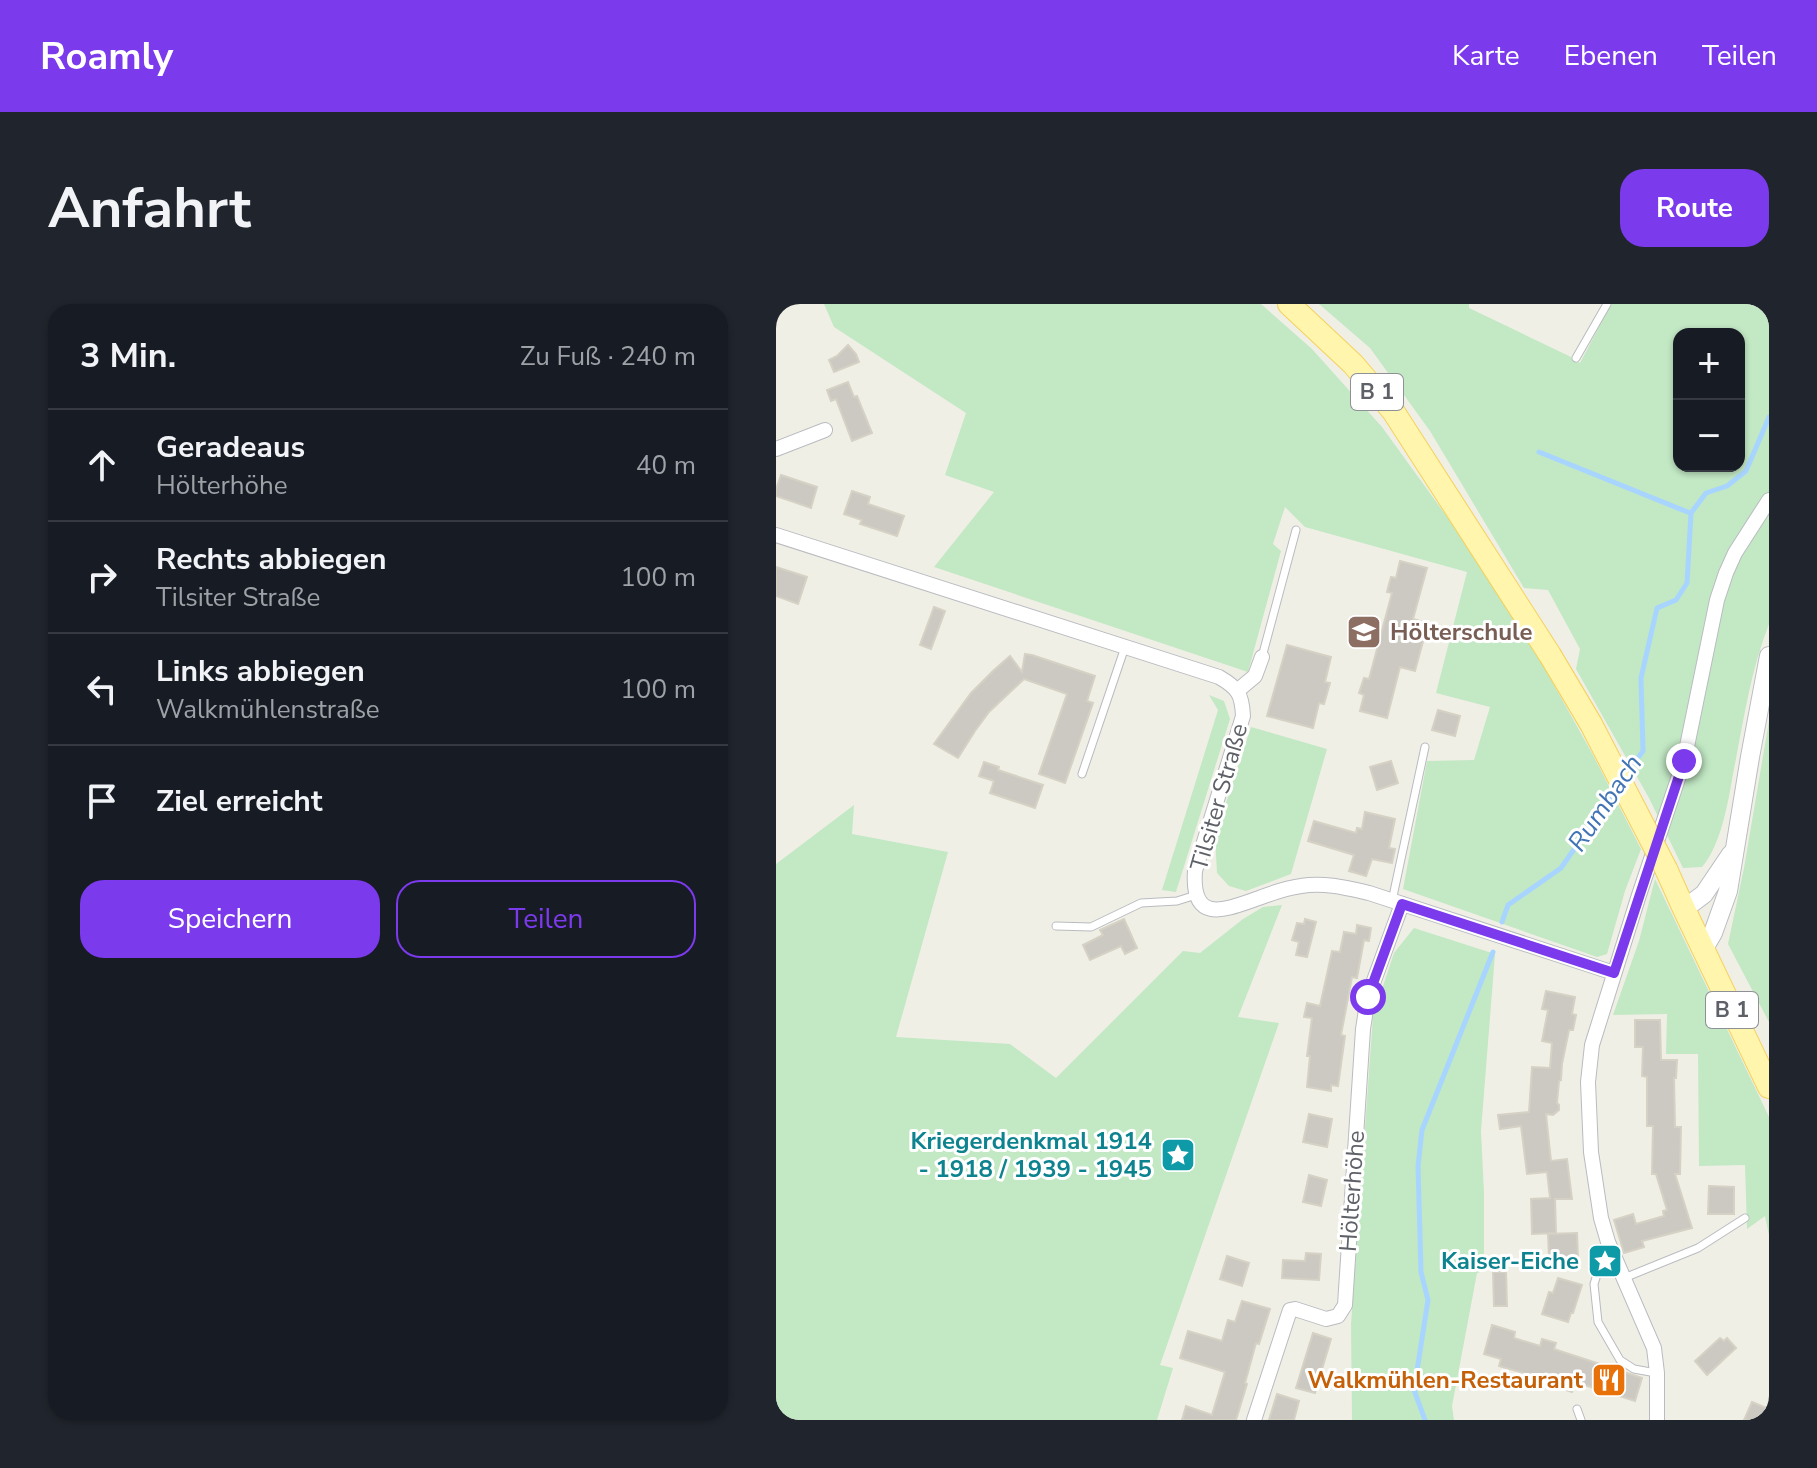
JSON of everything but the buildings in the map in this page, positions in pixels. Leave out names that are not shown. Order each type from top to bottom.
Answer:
[{"type":"main road","name":"B 1","points":[[1289,304],[1353,364],[1393,411],[1550,655],[1591,724],[1666,869],[1769,1087]]},
{"type":"main road","points":[[1703,950],[1713,933],[1728,891],[1769,656]]},
{"type":"main road","points":[[1684,909],[1704,894],[1735,848]]},
{"type":"street","points":[[776,449],[825,430]]},
{"type":"street","points":[[1657,1419],[1654,1348],[1608,1242],[1601,1218],[1591,1152],[1588,1082],[1592,1045],[1684,761],[1721,587],[1735,553],[1769,500]]},
{"type":"street","name":"Tilsiter Straße","points":[[776,535],[1219,677],[1237,691],[1242,699],[1243,716],[1195,871],[1196,895],[1202,904],[1219,910],[1234,908],[1284,890],[1325,884],[1397,902],[1614,973]]},
{"type":"street","name":"Tilsiter Straße","points":[[1237,691],[1255,676],[1262,657]]},
{"type":"street","name":"Hölterhöhe","points":[[1254,1420],[1290,1310],[1326,1319],[1338,1316],[1345,1305],[1363,1029],[1368,997],[1397,902]]},
{"type":"lane","points":[[1576,358],[1607,304]]},
{"type":"lane","name":"Tilsiter Straße","points":[[1262,657],[1296,530]]},
{"type":"lane","points":[[1082,774],[1125,647]]},
{"type":"lane","points":[[1397,902],[1425,747]]},
{"type":"lane","points":[[1056,926],[1091,927],[1141,903],[1177,901],[1196,895]]},
{"type":"lane","points":[[1624,1278],[1698,1248],[1745,1218]]},
{"type":"lane","points":[[1608,1242],[1594,1284],[1598,1322],[1620,1360],[1634,1369],[1657,1373]]},
{"type":"lane","points":[[1577,1409],[1581,1420]]},
{"type":"green space","points":[[824,304],[1261,304],[1312,349],[1382,427],[1466,543],[1536,653],[1593,755],[1641,849],[1607,954],[1597,957],[1403,889],[1427,761],[1474,760],[1490,707],[1436,693],[1467,572],[1305,527],[1285,507],[1273,544],[1281,551],[1248,672],[934,567],[994,492],[945,475],[966,413],[834,327]]},
{"type":"green space","points":[[1319,304],[1469,304],[1469,308],[1580,363],[1611,304],[1769,304],[1769,624],[1752,679],[1723,823],[1709,858],[1702,867],[1683,868],[1649,798],[1576,669],[1580,649],[1548,590],[1524,588],[1430,431],[1370,348]]},
{"type":"green space","points":[[1209,695],[1224,701],[1230,719],[1176,892],[1162,890],[1218,710]]},
{"type":"green space","points":[[1769,721],[1769,1022],[1728,944]]},
{"type":"green space","points":[[1251,727],[1327,749],[1291,874],[1246,891],[1229,886],[1217,873],[1215,836]]},
{"type":"green space","points":[[854,805],[852,834],[948,852],[896,1037],[1010,1044],[1056,1078],[1183,951],[1200,953],[1263,907],[1282,905],[1238,1017],[1279,1023],[1160,1365],[1173,1368],[1157,1420],[776,1420],[776,864]]},
{"type":"green space","points":[[1655,879],[1769,1117],[1769,1235],[1765,1216],[1747,1229],[1745,1165],[1699,1166],[1698,1054],[1666,1054],[1667,1014],[1613,1015],[1639,941]]},
{"type":"green space","points":[[1414,928],[1495,954],[1481,1131],[1484,1271],[1477,1273],[1452,1406],[1454,1420],[1352,1420],[1351,1324],[1373,1016],[1394,953]]},
{"type":"waterway","name":"Rumbach","points":[[1626,774],[1643,751],[1641,678],[1657,608],[1676,600],[1687,583],[1691,513],[1706,493],[1727,486],[1746,471],[1769,417]]},
{"type":"waterway","points":[[1539,452],[1690,513]]},
{"type":"waterway","name":"Rumbach","points":[[1502,922],[1508,905],[1561,868],[1616,789]]},
{"type":"waterway","name":"Rumbach","points":[[1425,1420],[1414,1390],[1428,1300],[1421,1272],[1418,1166],[1422,1130],[1493,952]]},
{"type":"place","name":"Hölterschule","points":[[1364,632]]},
{"type":"place","name":"Kriegerdenkmal 1914 - 1918 / 1939 - 1945","points":[[1178,1155]]},
{"type":"place","name":"Kaiser-Eiche","points":[[1605,1261]]},
{"type":"place","name":"Walkmühlen-Restaurant","points":[[1609,1380]]},
{"type":"route","points":[[1368,997],[1402,904],[1614,973],[1684,761]]}]
